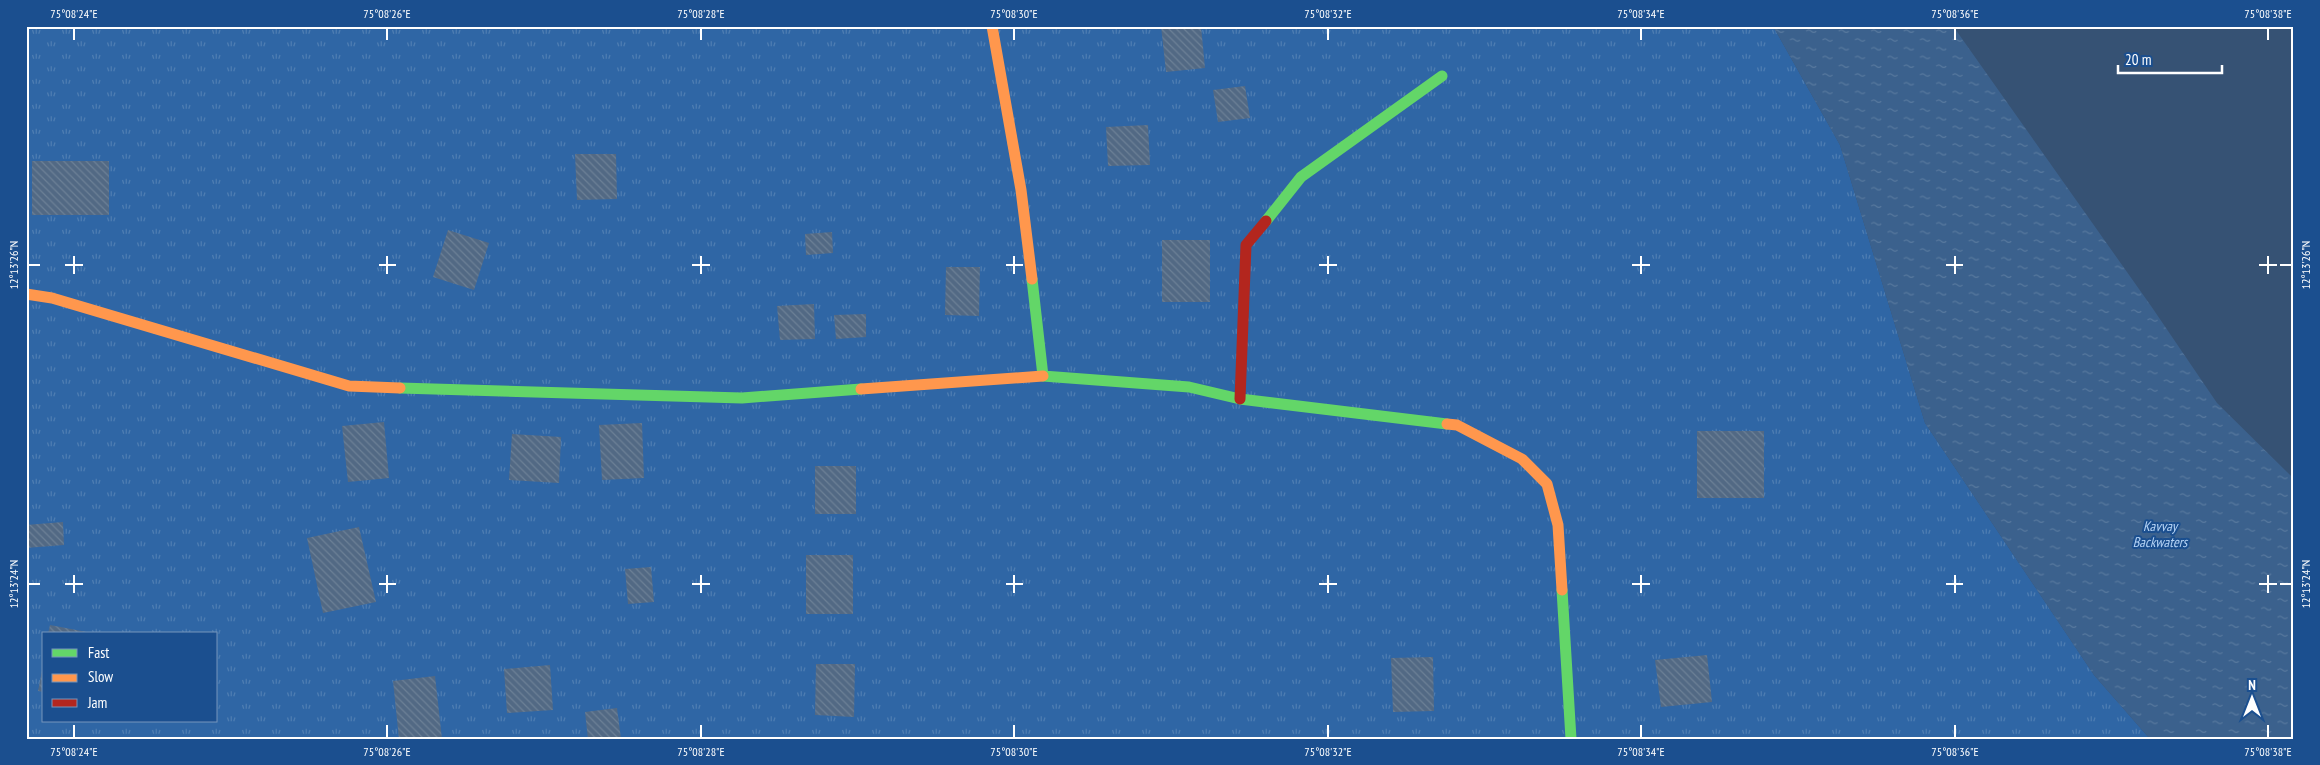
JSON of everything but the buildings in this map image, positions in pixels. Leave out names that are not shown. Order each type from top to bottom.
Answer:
[{"type":"street","points":[[992,26],[1021,190],[1043,376]]},
{"type":"street","points":[[1240,399],[1246,245],[1300,177],[1442,76]]},
{"type":"street","points":[[26,294],[52,298],[349,386],[742,398],[1043,376],[1189,387],[1240,399],[1457,425],[1522,459],[1546,484],[1558,525],[1571,739]]},
{"type":"green space","points":[[26,26],[1773,26],[1840,145],[1925,423],[2094,675],[2150,739],[26,739]]},
{"type":"water","name":"Kavvay Backwaters","points":[[1773,26],[1953,26],[2151,306],[2217,403],[2294,479],[2294,739],[2150,739],[2094,675],[1925,423],[1840,145]]},
{"type":"traffic: fast","points":[[1266,221],[1301,177],[1442,76]]},
{"type":"traffic: fast","points":[[1032,279],[1043,376],[1189,387],[1240,399],[1447,424]]},
{"type":"traffic: fast","points":[[400,388],[742,398],[861,389]]},
{"type":"traffic: fast","points":[[1562,590],[1571,739]]},
{"type":"traffic: slow","points":[[992,26],[1021,190],[1032,279]]},
{"type":"traffic: slow","points":[[26,294],[52,298],[349,386],[400,388]]},
{"type":"traffic: slow","points":[[861,389],[1043,376]]},
{"type":"traffic: slow","points":[[1447,424],[1457,425],[1522,459],[1547,484],[1558,525],[1562,590]]},
{"type":"traffic: jam","points":[[1240,399],[1246,245],[1266,221]]}]
